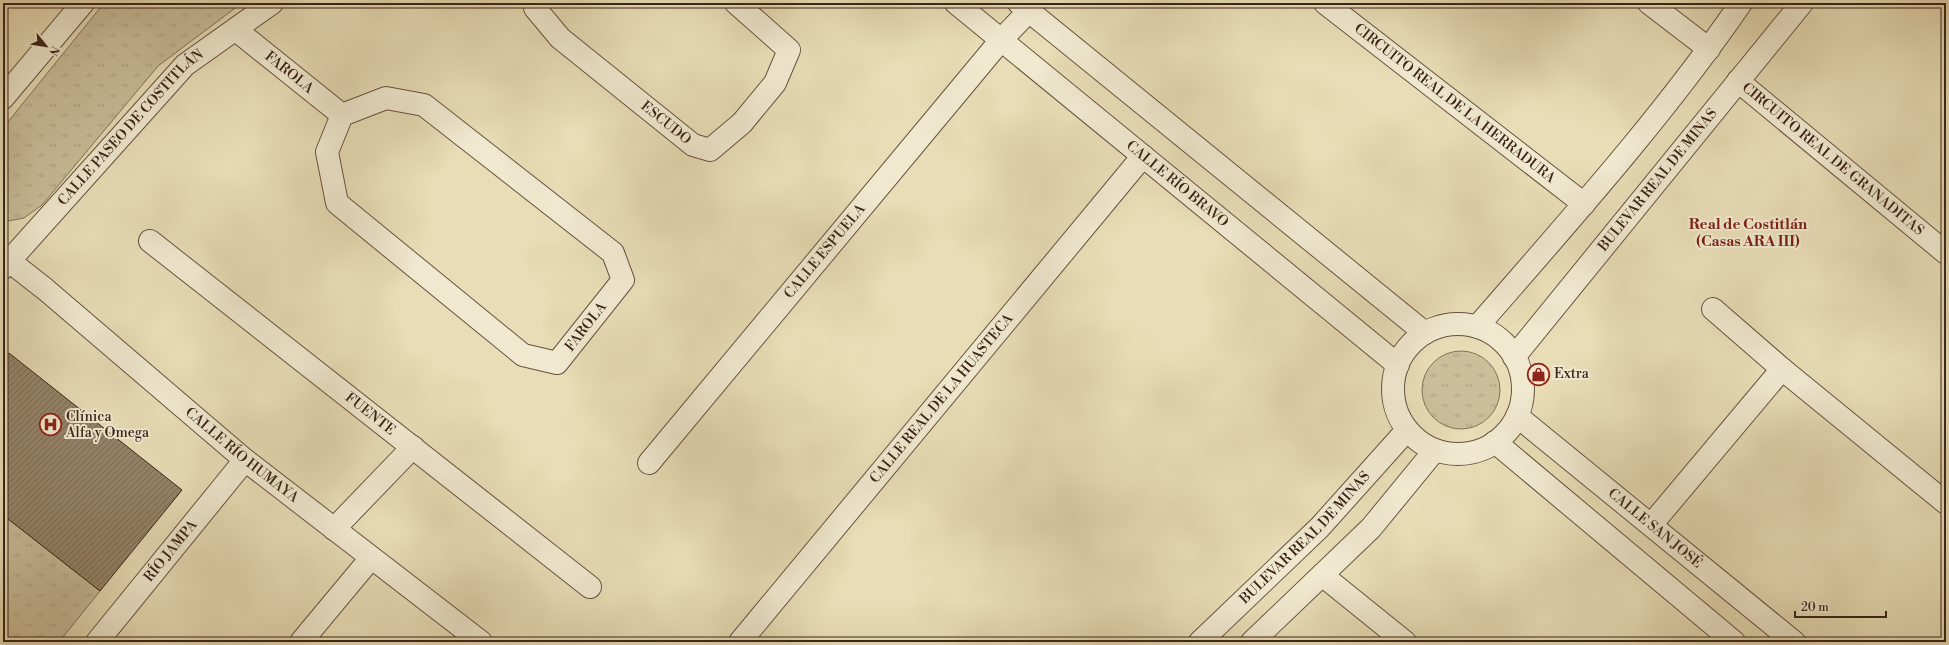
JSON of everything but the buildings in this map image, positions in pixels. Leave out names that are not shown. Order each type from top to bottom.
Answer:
[{"type":"street","points":[[3,98],[83,3]]},
{"type":"street","name":"CALLE PASEO DE COSTITLÁN","points":[[5,262],[185,65],[272,3]]},
{"type":"street","name":"ESCUDO","points":[[534,3],[534,8],[560,38],[693,145],[710,150],[742,123],[775,83],[789,50],[736,3]]},
{"type":"street","name":"CALLE RÍO BRAVO","points":[[956,3],[1398,364]]},
{"type":"street","name":"CIRCUITO REAL DE LA HERRADURA","points":[[1325,3],[1584,204]]},
{"type":"street","points":[[1649,3],[1709,49]]},
{"type":"street","points":[[1477,327],[1584,204],[1709,49],[1741,3]]},
{"type":"street","name":"BULEVAR REAL DE MINAS","points":[[1514,357],[1802,3]]},
{"type":"street","points":[[1024,7],[1425,333]]},
{"type":"street","name":"CALLE ESPUELA","points":[[650,463],[1001,40],[1024,7]]},
{"type":"street","name":"FAROLA","points":[[236,30],[342,115]]},
{"type":"street","name":"CIRCUITO REAL DE GRANADITAS","points":[[1738,81],[1946,253]]},
{"type":"street","name":"FAROLA","points":[[386,98],[424,105],[613,253],[623,280],[557,363],[523,355],[337,203],[327,152],[342,115],[386,98]]},
{"type":"street","name":"CALLE REAL DE LA HUASTECA","points":[[740,642],[1143,156]]},
{"type":"street","name":"FUENTE","points":[[150,240],[590,587]]},
{"type":"street","name":"CALLE RÍO HUMAYA","points":[[5,262],[51,294],[245,460],[482,642]]},
{"type":"street","points":[[1713,309],[1946,503]]},
{"type":"street","points":[[1459,324],[1477,327],[1492,333],[1504,344],[1514,357],[1520,370],[1522,401],[1517,416],[1508,430],[1495,442],[1476,451],[1456,454],[1436,450],[1425,445],[1407,430],[1396,410],[1393,387],[1398,364],[1408,347],[1425,333],[1441,326],[1459,324]]},
{"type":"street","points":[[1651,525],[1782,368]]},
{"type":"street","name":"CALLE SAN JOSÉ","points":[[1517,416],[1794,642]]},
{"type":"street","name":"BULEVAR REAL DE MINAS","points":[[1200,642],[1320,527],[1407,430]]},
{"type":"street","points":[[1495,442],[1734,642]]},
{"type":"street","points":[[334,529],[413,447]]},
{"type":"street","points":[[1252,642],[1371,528],[1436,450]]},
{"type":"street","name":"RÍO JAMPA","points":[[97,642],[245,460]]},
{"type":"street","points":[[301,642],[371,558]]},
{"type":"street","points":[[1322,575],[1405,642]]},
{"type":"green space","points":[[104,3],[242,3],[158,66],[42,205],[24,218],[3,222],[3,128]]},
{"type":"green space","points":[[1461,351],[1476,354],[1489,362],[1497,375],[1500,390],[1497,405],[1489,418],[1476,426],[1461,429],[1446,426],[1433,418],[1425,405],[1422,390],[1425,375],[1433,362],[1446,354]]},
{"type":"green space","points":[[3,515],[100,591],[59,642],[3,642]]},
{"type":"place","name":"Extra","points":[[1539,374]]},
{"type":"place","name":"Clínica Alfa y Omega","points":[[51,425]]},
{"type":"district","name":"Real de Costitlán (Casas ARA III)","points":[[1748,232]]}]
